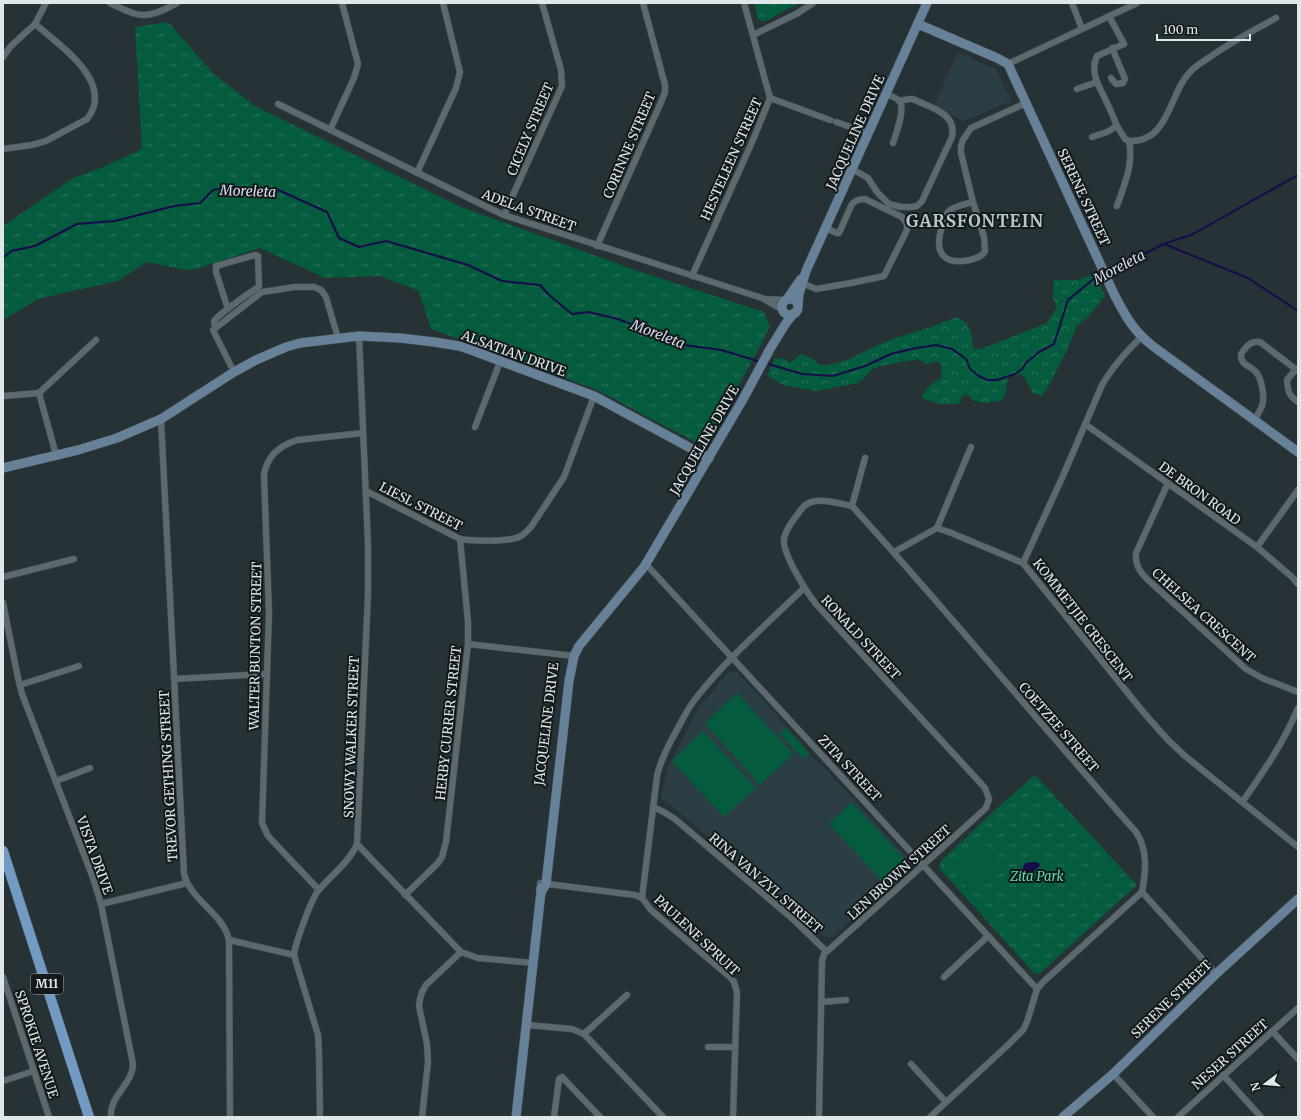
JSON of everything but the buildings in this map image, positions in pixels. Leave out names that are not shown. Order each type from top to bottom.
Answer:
[{"type":"main road","name":"M11","points":[[3,851],[89,1117]]},
{"type":"street","points":[[3,57],[11,46],[35,24],[46,3]]},
{"type":"street","points":[[110,3],[140,15],[156,14],[177,3]]},
{"type":"street","points":[[330,130],[354,78],[358,64],[342,3]]},
{"type":"street","points":[[417,173],[456,88],[460,72],[442,3]]},
{"type":"street","name":"CICELY STREET","points":[[504,215],[562,86],[561,70],[542,3]]},
{"type":"street","name":"CORINNE STREET","points":[[597,246],[665,92],[665,85],[643,3]]},
{"type":"street","name":"HESTELEEN STREET","points":[[692,276],[753,140],[770,98],[744,3]]},
{"type":"street","points":[[752,35],[798,13],[813,3]]},
{"type":"street","name":"JACQUELINE DRIVE","points":[[516,1117],[542,887],[571,656],[577,640],[600,611],[640,566],[645,563],[709,458],[786,323],[796,309],[806,271],[928,3]]},
{"type":"street","points":[[1072,3],[1082,29]]},
{"type":"street","points":[[918,24],[1008,64],[1133,4]]},
{"type":"street","points":[[1109,16],[1124,44],[1112,48],[1097,56],[1094,66],[1094,77],[1108,104],[1117,126],[1125,139],[1129,141],[1147,138],[1158,130],[1175,100],[1185,78],[1193,69],[1223,48],[1276,18]]},
{"type":"street","points":[[3,149],[32,145],[53,138],[87,119],[94,104],[93,88],[84,68],[35,24]]},
{"type":"street","points":[[1111,78],[1116,84],[1123,83],[1125,79],[1112,48]]},
{"type":"street","name":"SERENE STREET","points":[[1008,64],[1114,294],[1126,316],[1141,337],[1298,452]]},
{"type":"street","points":[[1077,89],[1097,82]]},
{"type":"street","points":[[852,169],[868,178],[877,192],[889,204],[901,207],[917,206],[922,201],[952,137],[954,130],[949,118],[943,114],[913,99],[899,100],[886,94]]},
{"type":"street","points":[[770,98],[868,133]]},
{"type":"street","points":[[893,143],[900,119],[901,105],[899,100]]},
{"type":"street","points":[[973,202],[950,210],[946,214],[938,241],[942,253],[948,260],[961,262],[979,257],[985,251],[984,236],[973,202],[961,150],[963,140],[972,128],[1026,103]]},
{"type":"street","name":"ADELA STREET","points":[[278,104],[504,215],[762,298],[787,300]]},
{"type":"street","points":[[1092,137],[1107,132],[1117,126]]},
{"type":"street","points":[[1117,206],[1128,175],[1131,153],[1129,141]]},
{"type":"street","points":[[802,283],[816,289],[884,276],[907,230],[907,224],[902,217],[865,199],[861,199],[853,202],[839,232],[836,233],[825,228]]},
{"type":"street","points":[[228,309],[216,272],[216,266],[255,255],[258,256],[259,286],[228,309],[217,317],[214,321],[214,329],[234,372]]},
{"type":"street","name":"JACQUELINE DRIVE","points":[[787,300],[806,271]]},
{"type":"street","points":[[214,329],[262,292],[295,287],[314,287],[321,290],[328,302],[338,338]]},
{"type":"street","name":"ADELA STREET","points":[[762,298],[784,311]]},
{"type":"street","points":[[792,299],[796,309],[788,314],[784,311],[782,306],[787,300],[792,299]]},
{"type":"street","name":"JACQUELINE DRIVE","points":[[769,353],[784,311]]},
{"type":"street","name":"ALSATIAN DRIVE","points":[[3,468],[117,438],[161,419],[234,372],[256,360],[286,347],[359,336],[400,338],[450,345],[471,350],[594,396],[709,458]]},
{"type":"street","name":"SNOWY WALKER STREET","points":[[357,844],[368,593],[368,544],[359,336]]},
{"type":"street","name":"KOMMETJIE CRESCENT","points":[[1141,337],[1121,356],[1110,370],[1102,385],[1024,563],[1122,687],[1168,740],[1184,756],[1243,801],[1298,847]]},
{"type":"street","points":[[3,396],[39,393],[96,340]]},
{"type":"street","points":[[1255,420],[1263,404],[1260,377],[1255,371],[1243,363],[1240,354],[1250,344],[1257,341],[1297,370],[1287,380],[1292,398],[1298,402]]},
{"type":"street","points":[[475,427],[500,362]]},
{"type":"street","points":[[39,393],[56,455]]},
{"type":"street","name":"LIESL STREET","points":[[366,491],[460,539],[511,540],[518,538],[525,533],[564,477],[594,396]]},
{"type":"street","name":"TREVOR GETHING STREET","points":[[161,419],[184,874],[192,892],[226,928],[229,940],[230,1117]]},
{"type":"street","name":"DE BRON ROAD","points":[[1085,424],[1257,547],[1298,584]]},
{"type":"street","name":"WALTER BUNTON STREET","points":[[319,890],[268,836],[262,823],[269,593],[264,475],[267,464],[275,452],[283,446],[293,442],[363,433]]},
{"type":"street","points":[[894,552],[937,528],[971,447]]},
{"type":"street","points":[[852,506],[865,458]]},
{"type":"street","name":"ALSATIAN DRIVE","points":[[3,463],[33,460]]},
{"type":"street","name":"CHELSEA CRESCENT","points":[[1168,483],[1136,553],[1136,565],[1140,572],[1246,669],[1262,678],[1298,692]]},
{"type":"street","points":[[1257,547],[1298,490]]},
{"type":"street","name":"RONALD STREET","points":[[852,506],[817,501],[806,504],[785,534],[784,542],[788,554],[804,588],[816,604],[985,788],[990,799],[986,808]]},
{"type":"street","name":"COETZEE STREET","points":[[852,506],[894,552],[993,669],[1136,832],[1144,845],[1145,850],[1142,892]]},
{"type":"street","points":[[937,528],[1024,563]]},
{"type":"street","name":"HERBY CURRER STREET","points":[[406,895],[438,864],[445,849],[468,644],[468,622],[460,539]]},
{"type":"street","points":[[3,577],[74,559]]},
{"type":"street","name":"ZITA STREET","points":[[645,563],[924,864],[1037,989]]},
{"type":"street","points":[[642,898],[656,781],[659,764],[668,746],[693,703],[756,633],[804,588]]},
{"type":"street","name":"VISTA DRIVE","points":[[3,603],[20,686],[93,878],[101,904],[133,1064],[133,1071],[111,1107],[110,1117]]},
{"type":"street","points":[[468,644],[571,656]]},
{"type":"street","points":[[20,686],[79,666]]},
{"type":"street","points":[[174,679],[267,674]]},
{"type":"street","points":[[1243,801],[1282,742],[1298,708]]},
{"type":"street","points":[[56,781],[90,768]]},
{"type":"street","name":"RINA VAN ZYL STREET","points":[[653,807],[670,815],[680,823],[794,920],[826,951],[822,961],[819,1117]]},
{"type":"street","name":"LEN BROWN STREET","points":[[826,951],[986,808]]},
{"type":"street","points":[[320,1117],[318,1035],[294,955],[312,903],[319,890],[350,855],[357,844],[461,952],[478,958],[534,963]]},
{"type":"street","points":[[101,904],[187,883]]},
{"type":"street","name":"PAULENE SPRUIT","points":[[542,887],[634,895],[642,898],[651,910],[730,977],[734,982],[737,992],[733,1117]]},
{"type":"street","points":[[930,1117],[1009,1044],[1022,1030],[1027,1022],[1037,989],[1048,977],[1142,892],[1216,974]]},
{"type":"street","name":"SERENE STREET","points":[[1063,1117],[1113,1074],[1216,974],[1298,899]]},
{"type":"street","points":[[944,977],[988,936]]},
{"type":"street","points":[[229,940],[294,955]]},
{"type":"street","points":[[422,1117],[428,1062],[427,1044],[419,1006],[420,999],[426,985],[461,952]]},
{"type":"street","name":"SPROKIE AVENUE","points":[[3,977],[49,1117]]},
{"type":"street","points":[[584,1034],[627,995]]},
{"type":"street","points":[[821,1002],[846,1000]]},
{"type":"street","name":"NESER STREET","points":[[1178,1117],[1298,1008]]},
{"type":"street","points":[[526,1025],[572,1030],[584,1034],[663,1117]]},
{"type":"street","points":[[1272,1031],[1298,1058]]},
{"type":"street","points":[[708,1047],[735,1046]]},
{"type":"street","points":[[911,1064],[946,1102]]},
{"type":"street","points":[[3,1082],[34,1071]]},
{"type":"street","points":[[1113,1074],[1153,1117]]},
{"type":"street","points":[[1223,1075],[1261,1117]]},
{"type":"street","points":[[554,1117],[559,1080],[562,1077],[600,1117]]},
{"type":"shaded area","points":[[957,53],[972,57],[971,59],[996,69],[1011,101],[964,121],[934,107]]},
{"type":"shaded area","points":[[729,672],[737,672],[807,749],[806,750],[821,766],[822,765],[909,860],[909,869],[832,937],[825,937],[661,797],[667,769],[699,707]]},
{"type":"shaded area","points":[[1026,863],[1039,863],[1040,866],[1031,873],[1029,879],[1025,879],[1021,874],[1024,865]]},
{"type":"green space","points":[[754,3],[799,3],[764,22],[758,19]]},
{"type":"green space","points":[[168,22],[214,74],[255,106],[461,207],[638,271],[764,312],[770,327],[711,438],[695,442],[595,389],[431,329],[419,291],[380,276],[325,278],[260,248],[196,269],[185,270],[147,262],[118,281],[38,299],[3,320],[3,226],[73,178],[101,168],[142,149],[135,27]]},
{"type":"green space","points":[[1095,273],[1105,296],[1088,317],[1077,326],[1066,352],[1042,396],[1033,393],[1025,378],[1020,374],[1008,377],[1005,396],[1001,401],[982,403],[972,400],[969,395],[962,396],[959,404],[937,404],[921,397],[930,386],[942,377],[941,364],[936,362],[927,364],[918,359],[873,369],[859,383],[816,391],[783,385],[767,375],[775,359],[783,358],[790,363],[801,354],[812,358],[819,365],[837,363],[845,361],[885,342],[957,317],[967,323],[974,349],[981,349],[1047,323],[1057,307],[1053,298],[1054,280],[1079,280]]},
{"type":"green space","points":[[737,693],[793,754],[760,785],[705,723]]},
{"type":"green space","points":[[786,728],[809,753],[803,759],[780,734]]},
{"type":"green space","points":[[703,731],[756,788],[724,817],[672,761]]},
{"type":"green space","name":"Zita Park","points":[[1035,775],[1137,885],[1039,974],[1034,973],[940,869],[941,861],[997,808]]},
{"type":"green space","points":[[852,802],[907,862],[884,883],[829,824]]},
{"type":"green space","points":[[982,841],[999,862],[988,871],[971,850]]},
{"type":"green space","points":[[970,850],[988,871],[977,880],[959,859]]},
{"type":"green space","points":[[1103,853],[1122,873],[1112,883],[1093,862]]},
{"type":"green space","points":[[959,860],[976,881],[968,888],[950,867]]},
{"type":"green space","points":[[1092,874],[1104,882],[1088,905],[1077,897]]},
{"type":"waterway","name":"Moreleta","points":[[1107,272],[1164,244],[1193,234],[1298,175]]},
{"type":"waterway","name":"Moreleta","points":[[3,258],[11,251],[35,246],[77,224],[115,221],[174,206],[200,203],[213,190],[224,188],[241,191],[276,189],[327,212],[339,238],[359,247],[386,241],[468,265],[502,281],[540,285],[549,295],[572,314],[588,312],[618,319],[684,345],[721,350],[761,362]]},
{"type":"waterway","points":[[1164,244],[1248,278],[1298,311]]},
{"type":"waterway","name":"Moreleta","points":[[765,363],[802,374],[833,376],[865,366],[891,354],[936,345],[952,349],[966,359],[970,369],[979,376],[987,380],[997,380],[1015,374],[1039,352],[1054,344],[1068,300],[1096,277],[1103,274]]},
{"type":"district","name":"GARSFONTEIN","points":[[975,221]]}]
